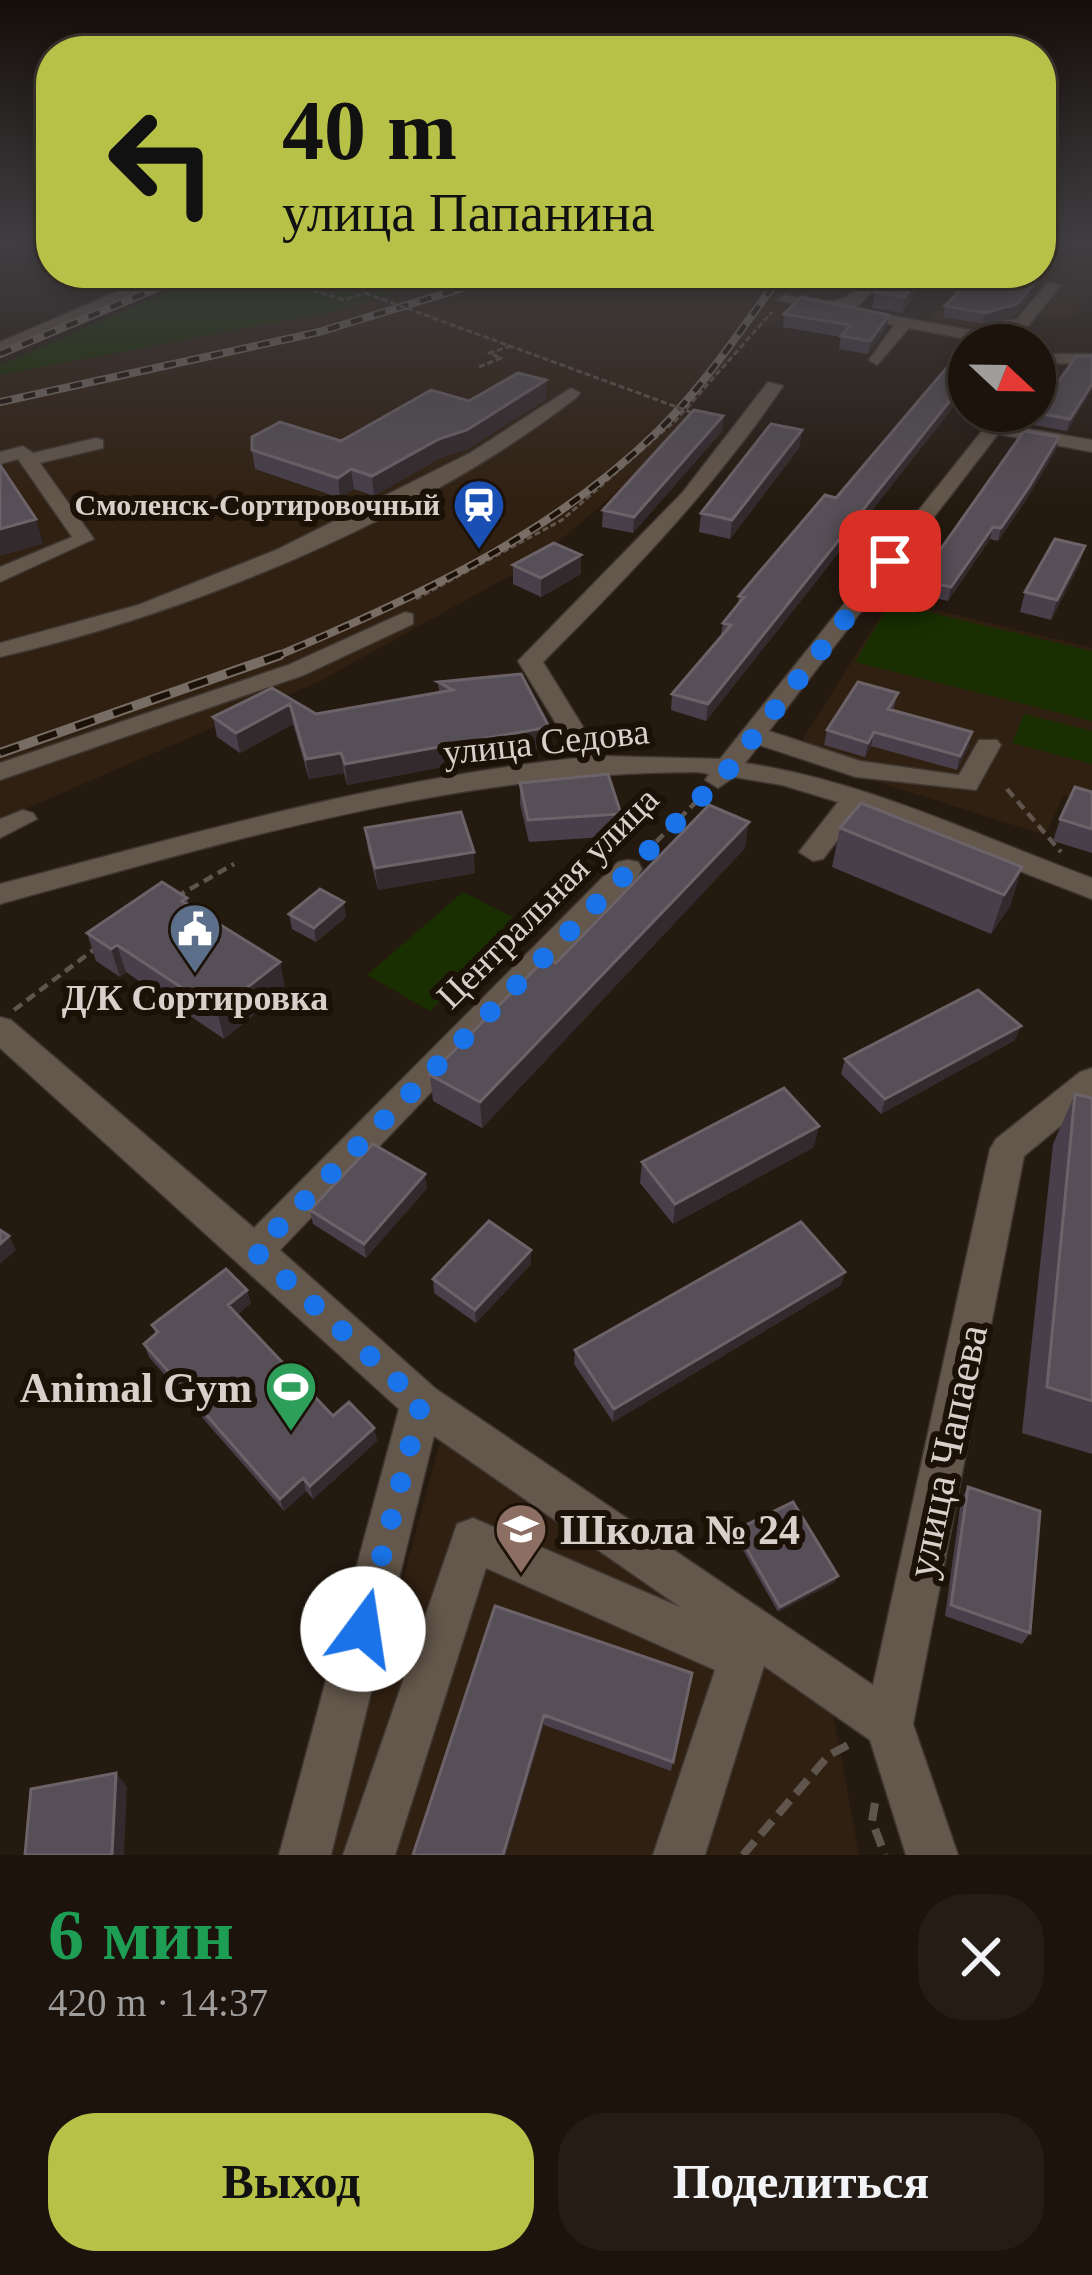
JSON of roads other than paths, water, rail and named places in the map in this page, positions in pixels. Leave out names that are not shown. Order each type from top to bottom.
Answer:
[{"type":"street","points":[[0,348],[43,330]]},
{"type":"street","points":[[877,360],[899,330]]},
{"type":"street","points":[[1056,356],[1092,359]]},
{"type":"street","name":"Центральная улица","points":[[594,765],[532,680],[530,662],[657,535],[745,431],[774,386]]},
{"type":"street","points":[[0,650],[120,622],[282,556],[459,467],[528,428],[571,393]]},
{"type":"street","points":[[723,775],[991,432]]},
{"type":"street","points":[[1045,432],[1092,446]]},
{"type":"street","points":[[29,460],[96,444]]},
{"type":"street","points":[[0,458],[23,452],[84,539],[0,575]]},
{"type":"street","points":[[0,772],[296,670],[405,619]]},
{"type":"street","points":[[755,735],[856,769],[967,784],[988,745]]},
{"type":"street","name":"улица Седова","points":[[0,895],[311,813],[479,780],[594,765],[685,764],[723,775],[783,777],[1092,889]]},
{"type":"street","points":[[813,851],[853,802]]},
{"type":"street","name":"Центральная улица","points":[[255,1251],[628,869]]},
{"type":"street","points":[[3,1038],[255,1251],[421,1403],[747,1644],[889,1724]]},
{"type":"street","name":"улица Чапаева","points":[[932,1855],[889,1724],[1009,1150],[1092,1082]]},
{"type":"street","points":[[305,1855],[421,1403]]},
{"type":"street","points":[[369,1855],[473,1540],[747,1644]]},
{"type":"street","points":[[679,1855],[747,1644]]},
{"type":"railway","points":[[0,354],[58,330]]},
{"type":"railway","points":[[0,402],[327,330]]},
{"type":"railway","points":[[274,657],[426,589],[572,503],[676,413],[741,330]]},
{"type":"railway","points":[[274,657],[280,655]]},
{"type":"railway","points":[[0,753],[274,657]]},
{"type":"place","name":"Смоленск-Сортировочный","points":[[479,551]]},
{"type":"place","name":"Д/К Сортировка","points":[[195,975]]},
{"type":"place","name":"Animal Gym","points":[[291,1433]]},
{"type":"place","name":"Школа № 24","points":[[521,1575]]}]
